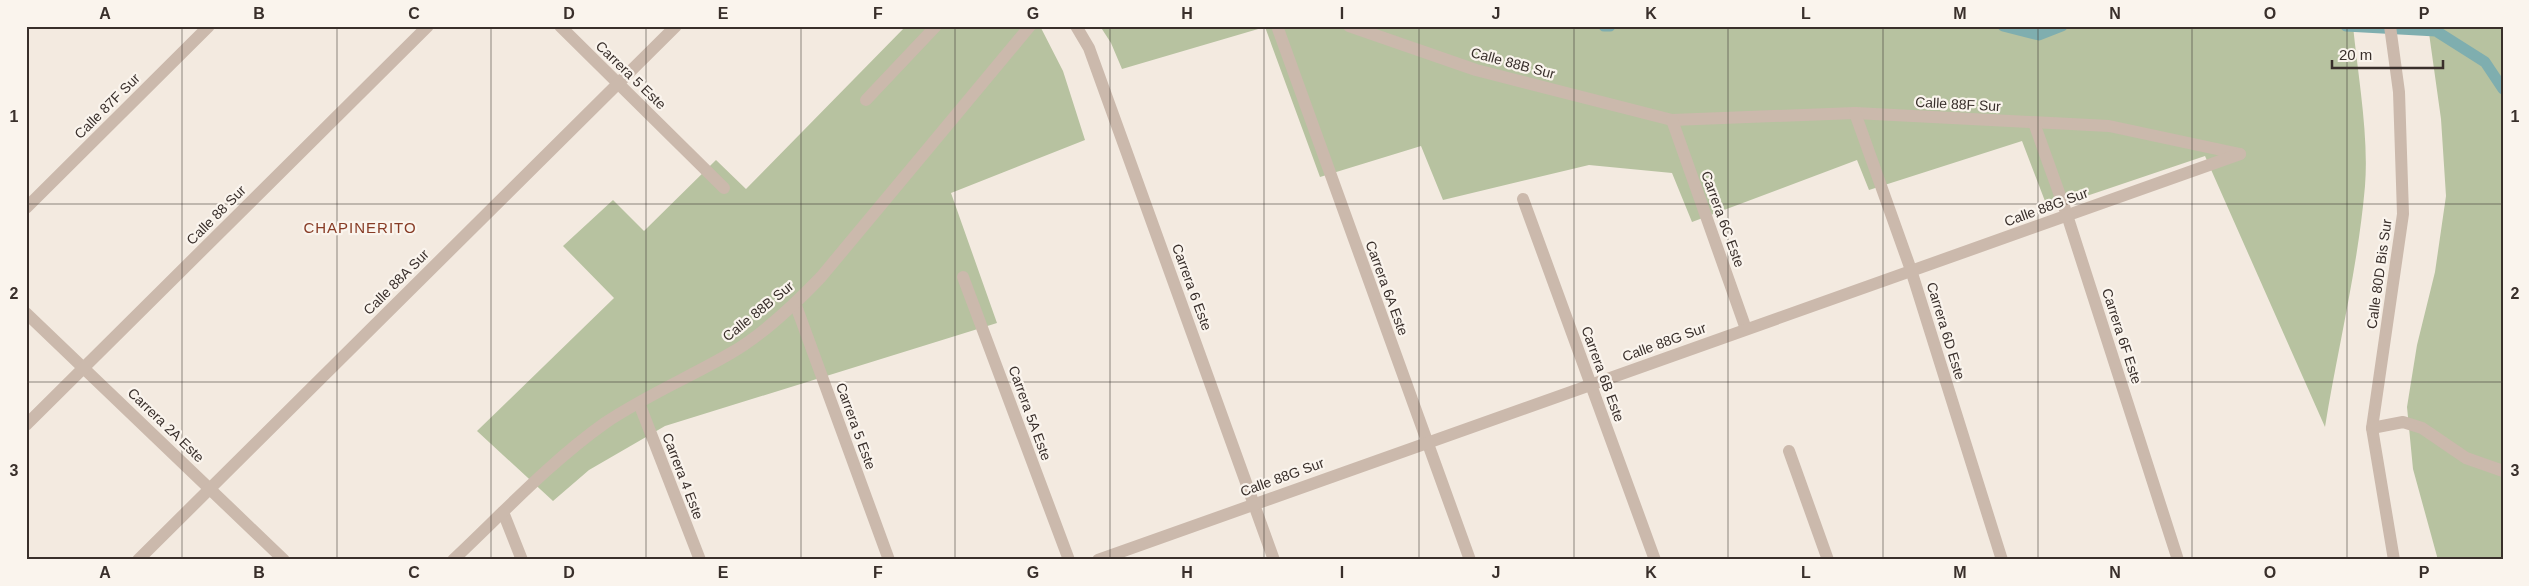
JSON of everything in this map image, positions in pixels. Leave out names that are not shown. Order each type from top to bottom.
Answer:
[{"type":"street","name":"Calle 87F Sur","points":[[26,208],[209,26]]},
{"type":"street","name":"Calle 88 Sur","points":[[26,425],[428,26]]},
{"type":"street","name":"Carrera 5 Este","points":[[560,26],[724,188]]},
{"type":"street","name":"Calle 88A Sur","points":[[138,560],[676,26]]},
{"type":"street","points":[[866,100],[936,26]]},
{"type":"street","name":"Calle 88B Sur","points":[[452,560],[572,449],[606,423],[734,352],[795,303],[821,277],[1030,26]]},
{"type":"street","name":"Carrera 6 Este","points":[[1076,26],[1090,48],[1274,560]]},
{"type":"street","name":"Carrera 6A Este","points":[[1277,26],[1470,560]]},
{"type":"street","name":"Calle 88B Sur","points":[[1349,26],[1476,70],[1672,120]]},
{"type":"street","name":"Calle 80D Bis Sur","points":[[2390,26],[2398,92],[2403,214],[2372,428],[2394,560]]},
{"type":"street","name":"Calle 88F Sur","points":[[1672,120],[1856,113],[2109,126],[2240,154]]},
{"type":"street","name":"Carrera 6D Este","points":[[1856,113],[1911,270],[2002,560]]},
{"type":"street","name":"Carrera 6C Este","points":[[1672,120],[1746,329]]},
{"type":"street","name":"Carrera 6F Este","points":[[2034,123],[2067,215],[2178,560]]},
{"type":"street","name":"Calle 88G Sur","points":[[1098,560],[2240,154]]},
{"type":"street","name":"Carrera 6B Este","points":[[1523,200],[1655,560]]},
{"type":"street","name":"Carrera 5A Este","points":[[963,277],[1068,560]]},
{"type":"street","name":"Carrera 5 Este","points":[[795,303],[889,560]]},
{"type":"street","name":"Carrera 2A Este","points":[[26,313],[284,560]]},
{"type":"street","name":"Carrera 4 Este","points":[[639,403],[700,560]]},
{"type":"street","points":[[2372,428],[2403,422],[2422,428],[2466,458],[2503,471]]},
{"type":"street","points":[[1789,451],[1828,560]]},
{"type":"street","points":[[503,512],[522,560]]},
{"type":"green space","points":[[906,26],[1040,26],[1063,71],[1085,140],[951,193],[997,323],[665,426],[589,470],[553,501],[477,431],[614,298],[563,246],[613,200],[644,231],[716,160],[746,189]]},
{"type":"green space","points":[[1100,26],[2353,26],[2366,147],[2365,186],[2358,247],[2325,427],[2205,156],[2048,209],[2022,141],[1869,190],[1857,160],[1692,222],[1672,173],[1589,165],[1443,200],[1421,146],[1320,177],[1265,27],[1122,69],[1111,43]]},
{"type":"green space","points":[[2428,26],[2503,26],[2503,560],[2438,560],[2413,469],[2407,407],[2417,345],[2435,272],[2446,196],[2441,119]]},
{"type":"waterway","points":[[1604,26],[1610,26]]},
{"type":"waterway","points":[[2003,26],[2039,35],[2062,26]]},
{"type":"waterway","points":[[2346,26],[2436,31],[2485,62],[2503,89]]},
{"type":"district","name":"CHAPINERITO","points":[[360,227]]}]
